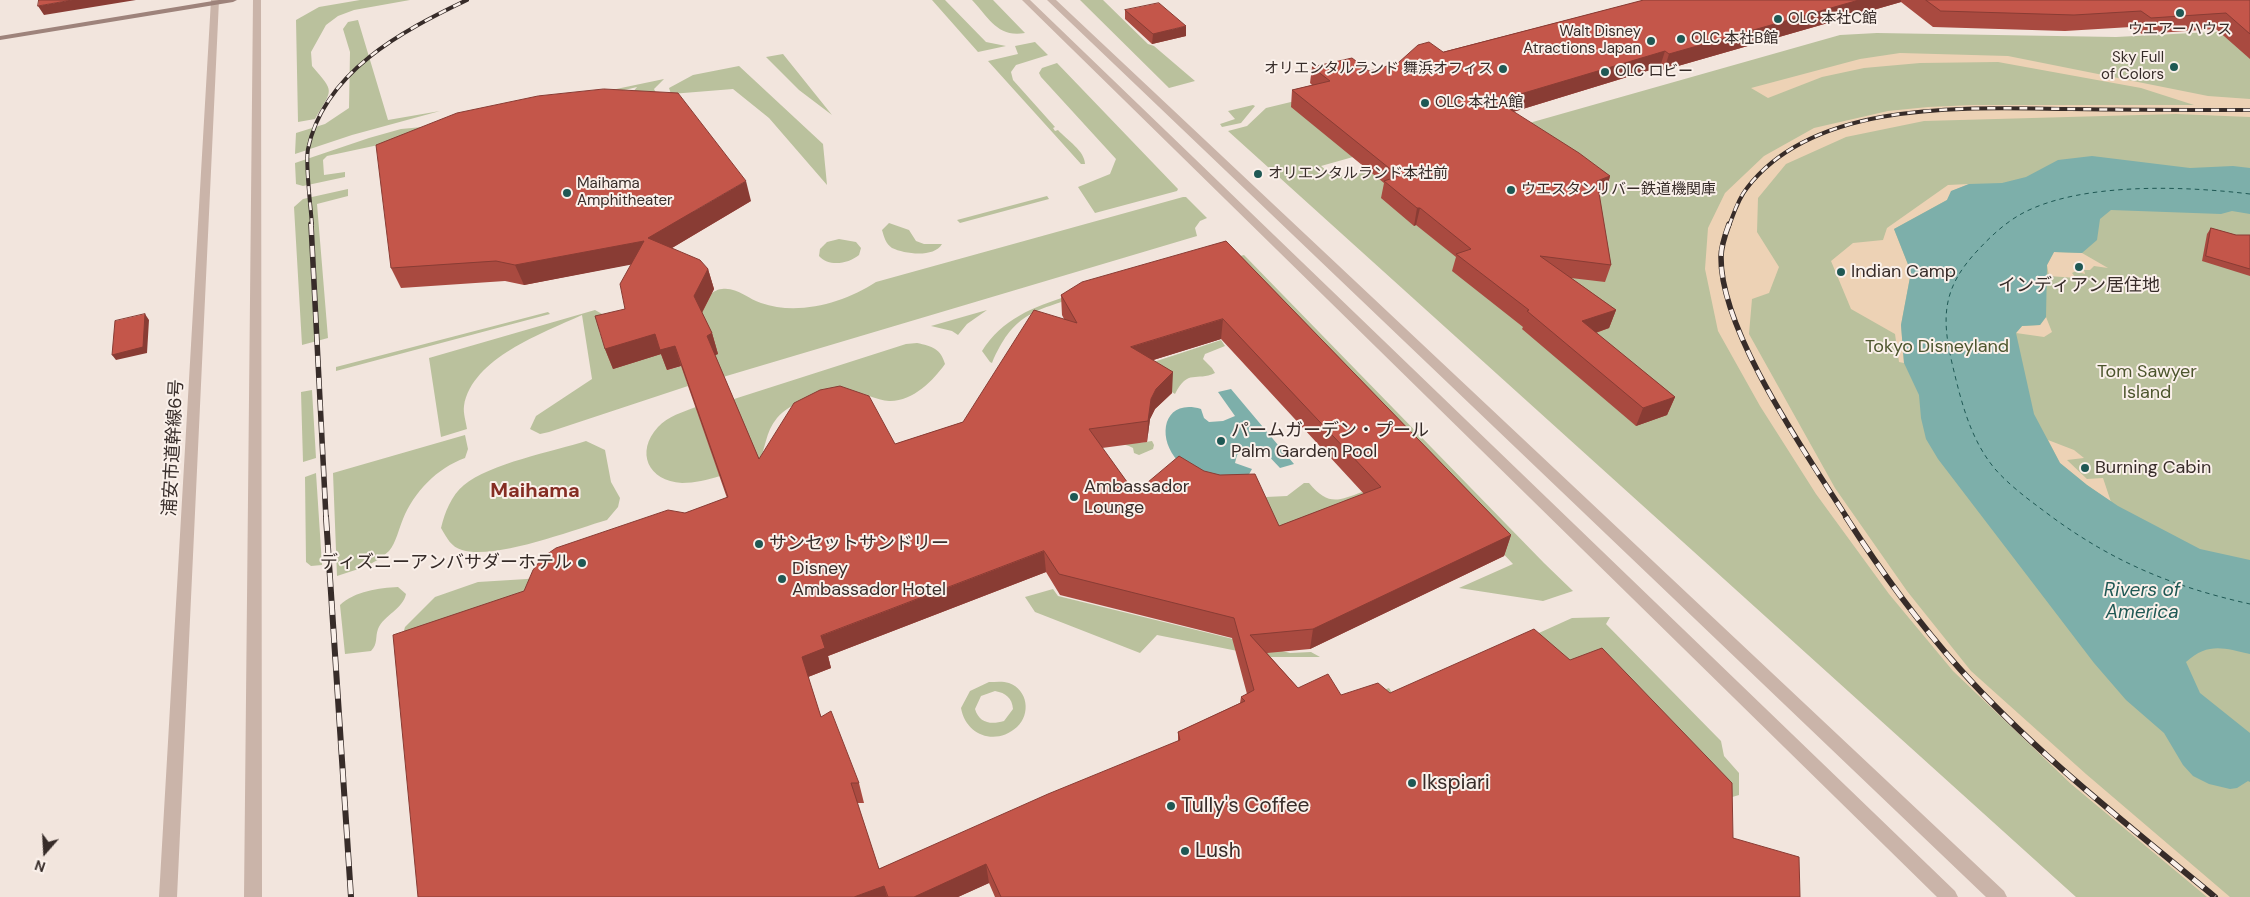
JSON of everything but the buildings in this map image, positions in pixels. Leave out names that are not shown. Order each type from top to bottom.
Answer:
[{"type":"main road","points":[[0,38],[215,1],[233,0]]},
{"type":"street","points":[[253,897],[257,0]]},
{"type":"street","points":[[1026,0],[1949,897]]},
{"type":"street","points":[[1051,0],[1998,897]]},
{"type":"street","name":"浦安市道幹線6号","points":[[168,897],[215,1]]},
{"type":"green space","points":[[360,0],[410,0],[354,10],[338,16],[326,25],[311,52],[312,66],[328,86],[328,96],[315,119],[298,122],[296,20],[319,7]]},
{"type":"green space","points":[[932,0],[945,0],[986,42],[1006,46],[978,52]]},
{"type":"green space","points":[[972,0],[993,0],[1025,33],[1016,34],[1001,30],[989,20]]},
{"type":"green space","points":[[1080,0],[1103,0],[1148,44],[1154,46],[1195,81],[1169,88]]},
{"type":"green space","points":[[358,20],[388,120],[440,111],[352,135],[295,154],[296,133],[325,124],[349,108],[350,52],[343,29],[348,22]]},
{"type":"green space","name":"Tokyo Disneyland","points":[[2250,30],[2250,897],[2076,897],[1228,131],[1247,126],[1266,108],[1295,101],[1353,157],[1321,166],[1335,178],[1840,35],[1877,33],[2116,37]]},
{"type":"green space","points":[[1035,42],[1048,55],[1016,65],[1011,72],[1013,80],[1055,127],[1053,128],[1055,131],[1058,130],[1079,150],[1085,164],[1081,164],[988,61],[1018,54],[1015,46]]},
{"type":"green space","points":[[783,54],[832,115],[799,90],[766,57]]},
{"type":"green space","points":[[1057,63],[1178,189],[1177,191],[1095,213],[1078,187],[1110,174],[1116,159],[1041,77],[1039,73],[1042,68]]},
{"type":"green space","points":[[739,66],[823,144],[827,185],[769,118],[733,89],[671,94],[669,88],[693,75]]},
{"type":"green space","points":[[664,79],[654,89],[657,95],[628,98],[637,87],[551,108],[327,156],[323,160],[324,175],[345,172],[345,177],[303,186],[296,184],[295,163],[369,138],[401,129],[444,125]]},
{"type":"green space","points":[[1255,106],[1241,123],[1222,127],[1220,124],[1235,119],[1228,111]]},
{"type":"green space","points":[[348,189],[348,196],[317,204],[328,338],[302,345],[294,207],[303,199]]},
{"type":"green space","points":[[1047,196],[1049,199],[960,223],[957,220]]},
{"type":"green space","points":[[1186,197],[1207,218],[1200,221],[1195,228],[1197,236],[723,377],[713,356],[717,353],[698,311],[711,294],[722,289],[733,290],[756,301],[775,307],[805,308],[820,305],[850,296],[876,282]]},
{"type":"green space","points":[[889,223],[909,230],[916,241],[924,244],[942,244],[933,251],[919,254],[892,248],[884,238],[882,230]]},
{"type":"green space","points":[[839,239],[856,242],[861,248],[859,255],[839,263],[828,262],[819,256],[820,249],[827,242]]},
{"type":"green space","points":[[1244,255],[1573,591],[1543,601],[1459,588],[1513,564],[1225,260]]},
{"type":"green space","points":[[1068,296],[1081,296],[1050,306],[1026,317],[1008,334],[992,363],[990,362],[982,351],[999,330],[1031,310]]},
{"type":"green space","points":[[595,310],[620,324],[599,331],[613,369],[652,324],[667,370],[682,366],[688,386],[549,432],[540,434],[530,429],[536,416],[592,379],[582,315],[511,349],[495,361],[480,374],[470,389],[464,406],[467,429],[441,437],[429,358]]},
{"type":"green space","points":[[987,310],[967,324],[958,335],[952,331],[931,326]]},
{"type":"green space","points":[[548,312],[550,314],[336,371],[336,367]]},
{"type":"green space","points":[[1221,340],[1225,346],[1205,354],[1203,359],[1215,373],[1188,378],[1175,394],[1164,387],[1139,443],[1152,441],[1153,449],[1139,455],[1134,453],[1133,448],[1121,444],[1105,446],[1101,449],[1129,370]]},
{"type":"green space","points":[[917,343],[935,349],[941,355],[945,364],[921,389],[906,398],[898,400],[889,401],[853,392],[812,399],[790,407],[773,423],[758,464],[731,400],[906,344]]},
{"type":"green space","points":[[312,390],[316,458],[303,462],[301,392]]},
{"type":"green space","points":[[696,407],[720,476],[682,483],[670,481],[653,471],[649,464],[647,446],[651,437],[662,423]]},
{"type":"green space","points":[[465,435],[468,449],[465,458],[445,468],[420,490],[413,499],[389,551],[371,563],[337,576],[333,473]]},
{"type":"green space","points":[[586,441],[605,450],[611,482],[620,498],[618,507],[607,520],[514,548],[494,551],[477,552],[462,550],[455,547],[447,539],[441,528],[447,510],[459,489],[475,477],[505,464]]},
{"type":"green space","points":[[316,473],[322,565],[311,566],[306,562],[305,477]]},
{"type":"green space","points":[[1304,483],[1309,483],[1322,495],[1334,500],[1362,492],[1375,504],[1275,543],[1255,495],[1266,497],[1287,496]]},
{"type":"green space","points":[[549,574],[534,596],[398,653],[405,627],[435,597],[478,582],[527,579]]},
{"type":"green space","points":[[398,587],[406,594],[404,599],[381,624],[378,629],[376,643],[371,651],[345,654],[340,605],[360,593],[375,589]]},
{"type":"green space","points":[[1053,589],[1058,596],[1290,653],[1311,652],[1320,657],[1268,657],[1157,635],[1140,653],[1035,612],[1025,597]]},
{"type":"green space","points":[[1610,617],[1606,624],[1721,741],[1724,756],[1739,773],[1739,795],[1719,801],[1385,713],[1371,695],[1389,688],[1395,698],[1572,618]]},
{"type":"green space","points":[[989,682],[1007,682],[1015,686],[1024,697],[1026,709],[1021,722],[1009,733],[1000,736],[991,737],[975,731],[964,718],[961,708],[970,691]],"holes":[[[995,691],[1010,699],[1013,709],[1004,721],[986,722],[979,717],[975,709],[981,696]]]},
{"type":"sand","points":[[1900,53],[2008,56],[2208,96],[2250,99],[2250,117],[2176,114],[1924,121],[1846,137],[1786,164],[1758,198],[1757,232],[1779,267],[1769,293],[1752,299],[1749,334],[1835,488],[1907,591],[1971,671],[2086,774],[2230,897],[2207,897],[2071,784],[1953,671],[1889,594],[1816,494],[1760,406],[1718,331],[1705,269],[1708,228],[1725,193],[1764,156],[1814,128],[1888,111],[1928,107],[1972,105],[2194,105],[2141,88],[1998,62],[1920,63],[1864,68],[1822,77],[1768,98],[1751,88],[1860,59]]},
{"type":"sand","points":[[1969,184],[1952,191],[1947,200],[1894,229],[1911,272],[1901,325],[1904,363],[1899,362],[1895,334],[1851,309],[1831,261],[1853,243],[1883,240],[1887,228],[1948,185]]},
{"type":"sand","points":[[2054,252],[2082,253],[2108,268],[2094,266],[2090,270],[2084,270],[2085,274],[2076,271],[2072,273],[2076,278],[2049,276],[2047,265]]},
{"type":"sand","points":[[2046,317],[2052,332],[2044,337],[2016,333],[2022,326],[2040,325]]},
{"type":"sand","points":[[2048,440],[2074,450],[2084,458],[2067,460],[2087,479],[2103,478],[2111,502],[2060,463]]},
{"type":"water","name":"Rivers of America","points":[[2092,156],[2190,168],[2233,166],[2250,168],[2250,214],[2232,211],[2221,214],[2111,210],[2100,219],[2097,240],[2082,253],[2054,252],[2047,265],[2046,317],[2040,325],[2022,326],[2016,333],[2034,414],[2060,463],[2087,485],[2118,506],[2200,549],[2250,560],[2250,654],[2216,648],[2202,651],[2186,662],[2200,693],[2250,733],[2250,782],[2248,781],[2237,788],[2230,789],[2209,784],[2193,776],[2183,765],[2164,733],[2126,700],[2094,663],[1938,459],[1926,439],[1921,418],[1919,395],[1904,363],[1901,325],[1911,272],[1894,229],[1947,200],[1951,191],[1969,184],[2002,183],[2026,177],[2058,160]]},
{"type":"water","name":"パームガーデン・プール Palm Garden Pool","points":[[1231,389],[1294,464],[1280,468],[1263,450],[1245,449],[1237,455],[1235,463],[1252,469],[1247,478],[1232,485],[1178,461],[1171,452],[1167,442],[1167,422],[1171,415],[1178,409],[1188,407],[1201,409],[1204,418],[1209,422],[1223,421],[1235,416],[1218,392]]},
{"type":"ferry route","points":[[2250,194],[2195,189],[2134,189],[2104,191],[2047,203],[2023,213],[2011,221],[1978,250],[1966,264],[1951,290],[1946,316],[1946,331],[1952,363],[1968,419],[1986,457],[2008,482],[2037,506],[2075,533],[2122,560],[2196,590],[2250,604]]},
{"type":"railway","points":[[312,226],[307,156],[317,122],[330,98],[348,76],[392,40],[467,0]]},
{"type":"railway","points":[[1729,226],[1736,206],[1744,192],[1777,159],[1813,138],[1853,123],[1897,114],[1988,108],[2250,110]]},
{"type":"railway","points":[[311,224],[326,518]]},
{"type":"railway","points":[[1729,224],[1722,245],[1721,257],[1724,287],[1735,320],[1769,392],[1847,518]]},
{"type":"railway","points":[[326,517],[351,897]]},
{"type":"railway","points":[[1846,517],[1914,614],[1943,650],[1988,699],[2082,787],[2215,897]]},
{"type":"place","name":"ウエアーハウス","points":[[2180,13]]},
{"type":"place","name":"OLC 本社C館","points":[[1778,19]]},
{"type":"place","name":"OLC 本社B館","points":[[1681,39]]},
{"type":"place","name":"Walt Disney Atractions Japan","points":[[1651,41]]},
{"type":"place","name":"Sky Full of Colors","points":[[2174,67]]},
{"type":"place","name":"オリエンタルランド 舞浜オフィス","points":[[1503,69]]},
{"type":"place","name":"OLC ロビー","points":[[1605,72]]},
{"type":"place","name":"OLC 本社A館","points":[[1425,103]]},
{"type":"place","name":"オリエンタルランド本社前","points":[[1258,174]]},
{"type":"place","name":"ウエスタンリバー鉄道機関庫","points":[[1511,190]]},
{"type":"place","name":"Maihama Amphitheater","points":[[567,193]]},
{"type":"place","name":"インディアン居住地","points":[[2079,267]]},
{"type":"place","name":"Indian Camp","points":[[1841,272]]},
{"type":"place","name":"パームガーデン・プール Palm Garden Pool","points":[[1221,441]]},
{"type":"place","name":"Burning Cabin","points":[[2085,468]]},
{"type":"place","name":"Ambassador Lounge","points":[[1074,497]]},
{"type":"place","name":"サンセットサンドリー","points":[[759,544]]},
{"type":"place","name":"ディズニーアンバサダーホテル","points":[[582,563]]},
{"type":"place","name":"Disney Ambassador Hotel","points":[[782,579]]},
{"type":"place","name":"Ikspiari","points":[[1412,783]]},
{"type":"place","name":"Tully's Coffee","points":[[1171,806]]},
{"type":"place","name":"Lush","points":[[1185,851]]},
{"type":"district","name":"Maihama","points":[[535,492]]},
{"type":"park label","name":"Tom Sawyer Island","points":[[2147,382]]}]
